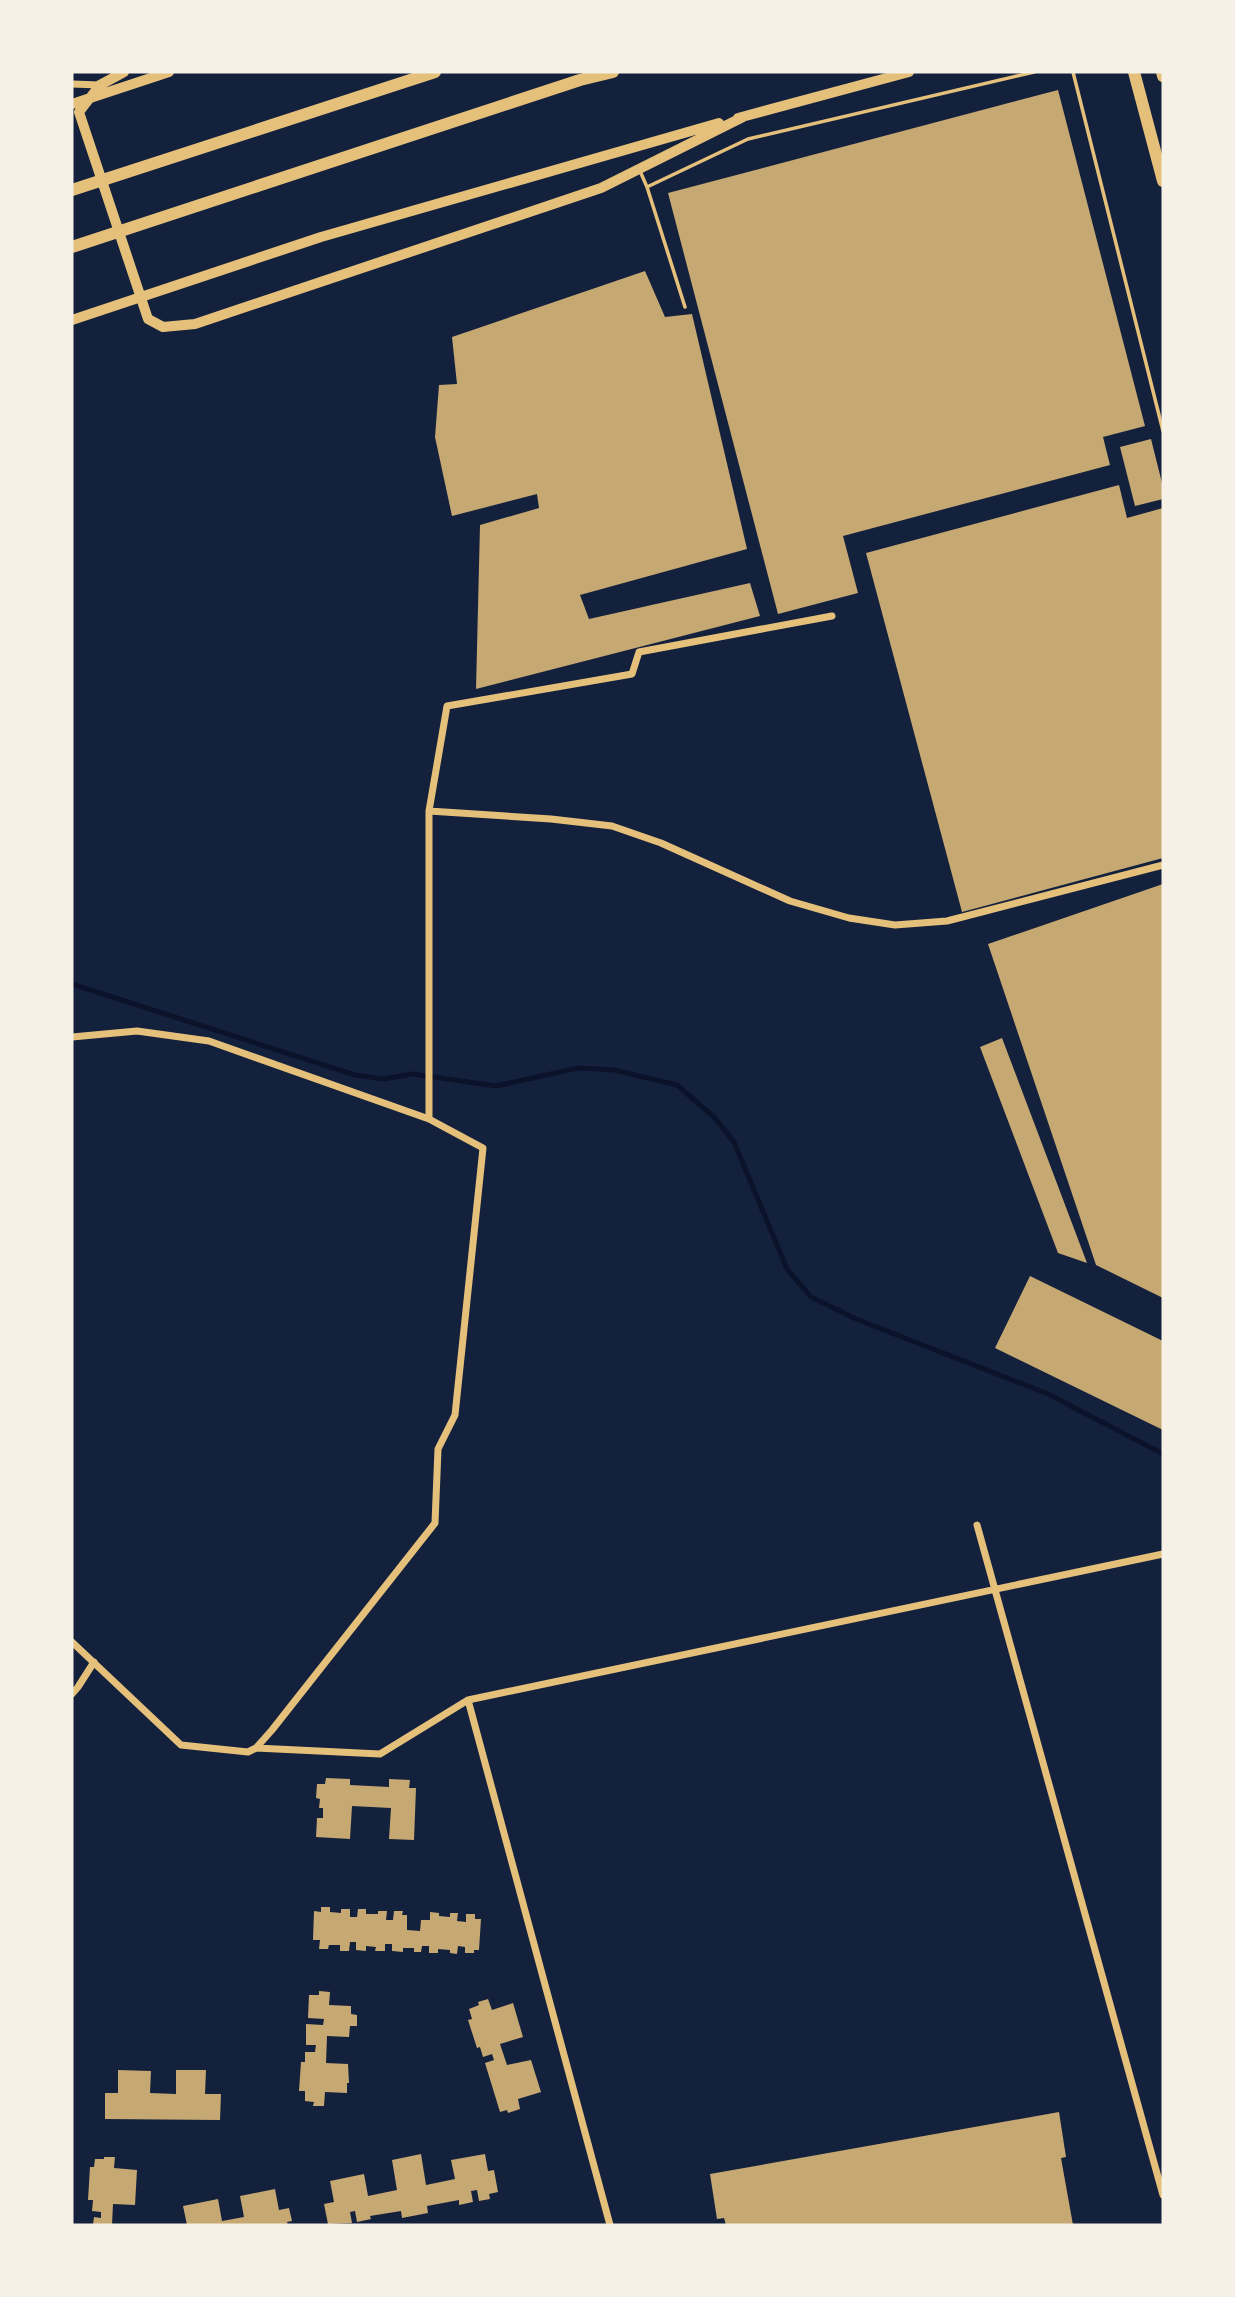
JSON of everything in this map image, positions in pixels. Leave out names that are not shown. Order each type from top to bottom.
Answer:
[{"type":"main road","points":[[124,72],[100,85],[79,112],[148,319],[163,327],[195,324],[601,188],[743,117]]},
{"type":"main road","points":[[72,104],[169,72]]},
{"type":"main road","points":[[72,190],[435,72]]},
{"type":"main road","points":[[72,247],[554,88],[613,72]]},
{"type":"main road","points":[[72,320],[321,237],[909,72]]},
{"type":"main road","points":[[1134,72],[1163,181]]},
{"type":"street","points":[[72,83],[100,85]]},
{"type":"street","points":[[429,1119],[429,811],[447,706],[632,674],[639,653],[832,616]]},
{"type":"street","points":[[429,811],[612,826],[661,843],[790,901],[849,918],[894,925],[947,921],[1163,865]]},
{"type":"street","points":[[72,1037],[137,1031],[209,1041],[429,1119],[483,1149],[455,1415],[438,1448],[435,1523],[256,1748],[248,1752],[181,1745],[72,1642]]},
{"type":"street","points":[[978,1525],[1163,2195]]},
{"type":"street","points":[[256,1748],[380,1754],[468,1700],[1163,1554]]},
{"type":"street","points":[[72,1694],[94,1662]]},
{"type":"street","points":[[468,1700],[610,2225]]},
{"type":"lane","points":[[647,187],[748,139],[1034,72]]},
{"type":"lane","points":[[1073,72],[1163,431]]},
{"type":"lane","points":[[639,169],[685,307]]},
{"type":"building","points":[[1058,90],[1145,426],[1103,437],[1110,465],[843,536],[858,593],[778,614],[668,193]]},
{"type":"building","points":[[645,271],[665,317],[692,314],[747,549],[580,595],[589,619],[750,583],[760,616],[476,689],[480,525],[539,508],[537,494],[452,516],[435,437],[439,385],[457,384],[452,337]]},
{"type":"building","points":[[1151,439],[1163,487],[1163,499],[1135,506],[1120,447]]},
{"type":"building","points":[[1119,485],[1127,518],[1163,508],[1163,858],[962,912],[866,553]]},
{"type":"building","points":[[1163,884],[1163,1298],[1096,1265],[988,944]]},
{"type":"building","points":[[1002,1038],[1087,1263],[1058,1253],[980,1047]]},
{"type":"building","points":[[1030,1276],[1163,1341],[1163,1430],[995,1348]]},
{"type":"building","points":[[326,1778],[350,1779],[350,1785],[389,1787],[389,1779],[410,1780],[409,1788],[416,1788],[414,1840],[389,1839],[391,1808],[352,1806],[350,1839],[316,1837],[317,1818],[323,1818],[323,1808],[319,1808],[320,1799],[316,1798],[317,1784],[325,1784]]},
{"type":"building","points":[[321,1907],[330,1907],[330,1912],[341,1913],[341,1909],[350,1909],[350,1917],[357,1917],[358,1909],[366,1909],[366,1914],[387,1911],[386,1920],[393,1920],[394,1911],[403,1911],[402,1915],[407,1915],[407,1930],[420,1931],[421,1920],[430,1920],[430,1912],[450,1917],[450,1913],[458,1913],[457,1921],[466,1922],[466,1914],[475,1914],[475,1919],[481,1919],[479,1950],[465,1953],[465,1947],[458,1946],[457,1954],[438,1949],[438,1953],[429,1953],[429,1946],[422,1946],[421,1952],[414,1952],[414,1948],[403,1948],[403,1952],[392,1951],[392,1944],[385,1944],[385,1951],[375,1951],[376,1947],[366,1946],[366,1951],[356,1950],[356,1942],[350,1942],[349,1951],[340,1951],[340,1945],[319,1949],[320,1940],[313,1940],[314,1911],[321,1912]]},
{"type":"building","points":[[319,1991],[330,1992],[329,2005],[351,2006],[351,2014],[357,2015],[357,2026],[350,2026],[349,2037],[327,2036],[326,2063],[348,2064],[347,2093],[325,2092],[324,2106],[313,2106],[314,2102],[305,2101],[305,2091],[299,2091],[301,2062],[305,2062],[305,2052],[315,2052],[316,2045],[306,2045],[306,2024],[323,2025],[324,2019],[308,2018],[309,1995],[319,1995]]},
{"type":"building","points":[[488,1999],[492,2010],[513,2003],[523,2037],[500,2044],[507,2065],[531,2060],[541,2092],[518,2099],[520,2109],[508,2113],[507,2110],[500,2112],[485,2063],[494,2060],[492,2054],[483,2057],[480,2047],[477,2048],[468,2020],[472,2019],[469,2009]]},
{"type":"building","points":[[118,2070],[151,2071],[150,2093],[176,2094],[176,2070],[206,2070],[205,2094],[221,2094],[220,2120],[105,2119],[105,2093],[118,2093]]},
{"type":"building","points":[[1059,2112],[1066,2157],[1061,2158],[1073,2225],[726,2225],[724,2218],[717,2219],[710,2174]]},
{"type":"building","points":[[421,2154],[426,2185],[455,2179],[451,2160],[485,2154],[488,2171],[494,2170],[498,2192],[489,2194],[490,2199],[479,2201],[477,2190],[471,2191],[473,2202],[459,2205],[459,2200],[427,2206],[428,2213],[402,2218],[401,2211],[370,2216],[371,2219],[357,2222],[355,2211],[350,2212],[352,2223],[328,2224],[324,2204],[334,2202],[330,2181],[364,2174],[368,2196],[397,2190],[392,2160]]},
{"type":"building","points":[[115,2157],[114,2168],[137,2170],[135,2205],[113,2204],[112,2225],[93,2225],[94,2217],[101,2218],[101,2212],[92,2211],[93,2200],[88,2200],[90,2167],[94,2167],[95,2159]]},
{"type":"building","points":[[275,2189],[279,2210],[289,2208],[292,2221],[287,2222],[288,2225],[187,2225],[183,2206],[218,2199],[222,2221],[244,2217],[240,2196]]},
{"type":"waterway","points":[[72,984],[355,1075],[383,1079],[413,1074],[496,1086],[578,1068],[614,1070],[677,1085],[715,1118],[734,1142],[787,1269],[811,1297],[856,1319],[1048,1394],[1163,1454]]}]
